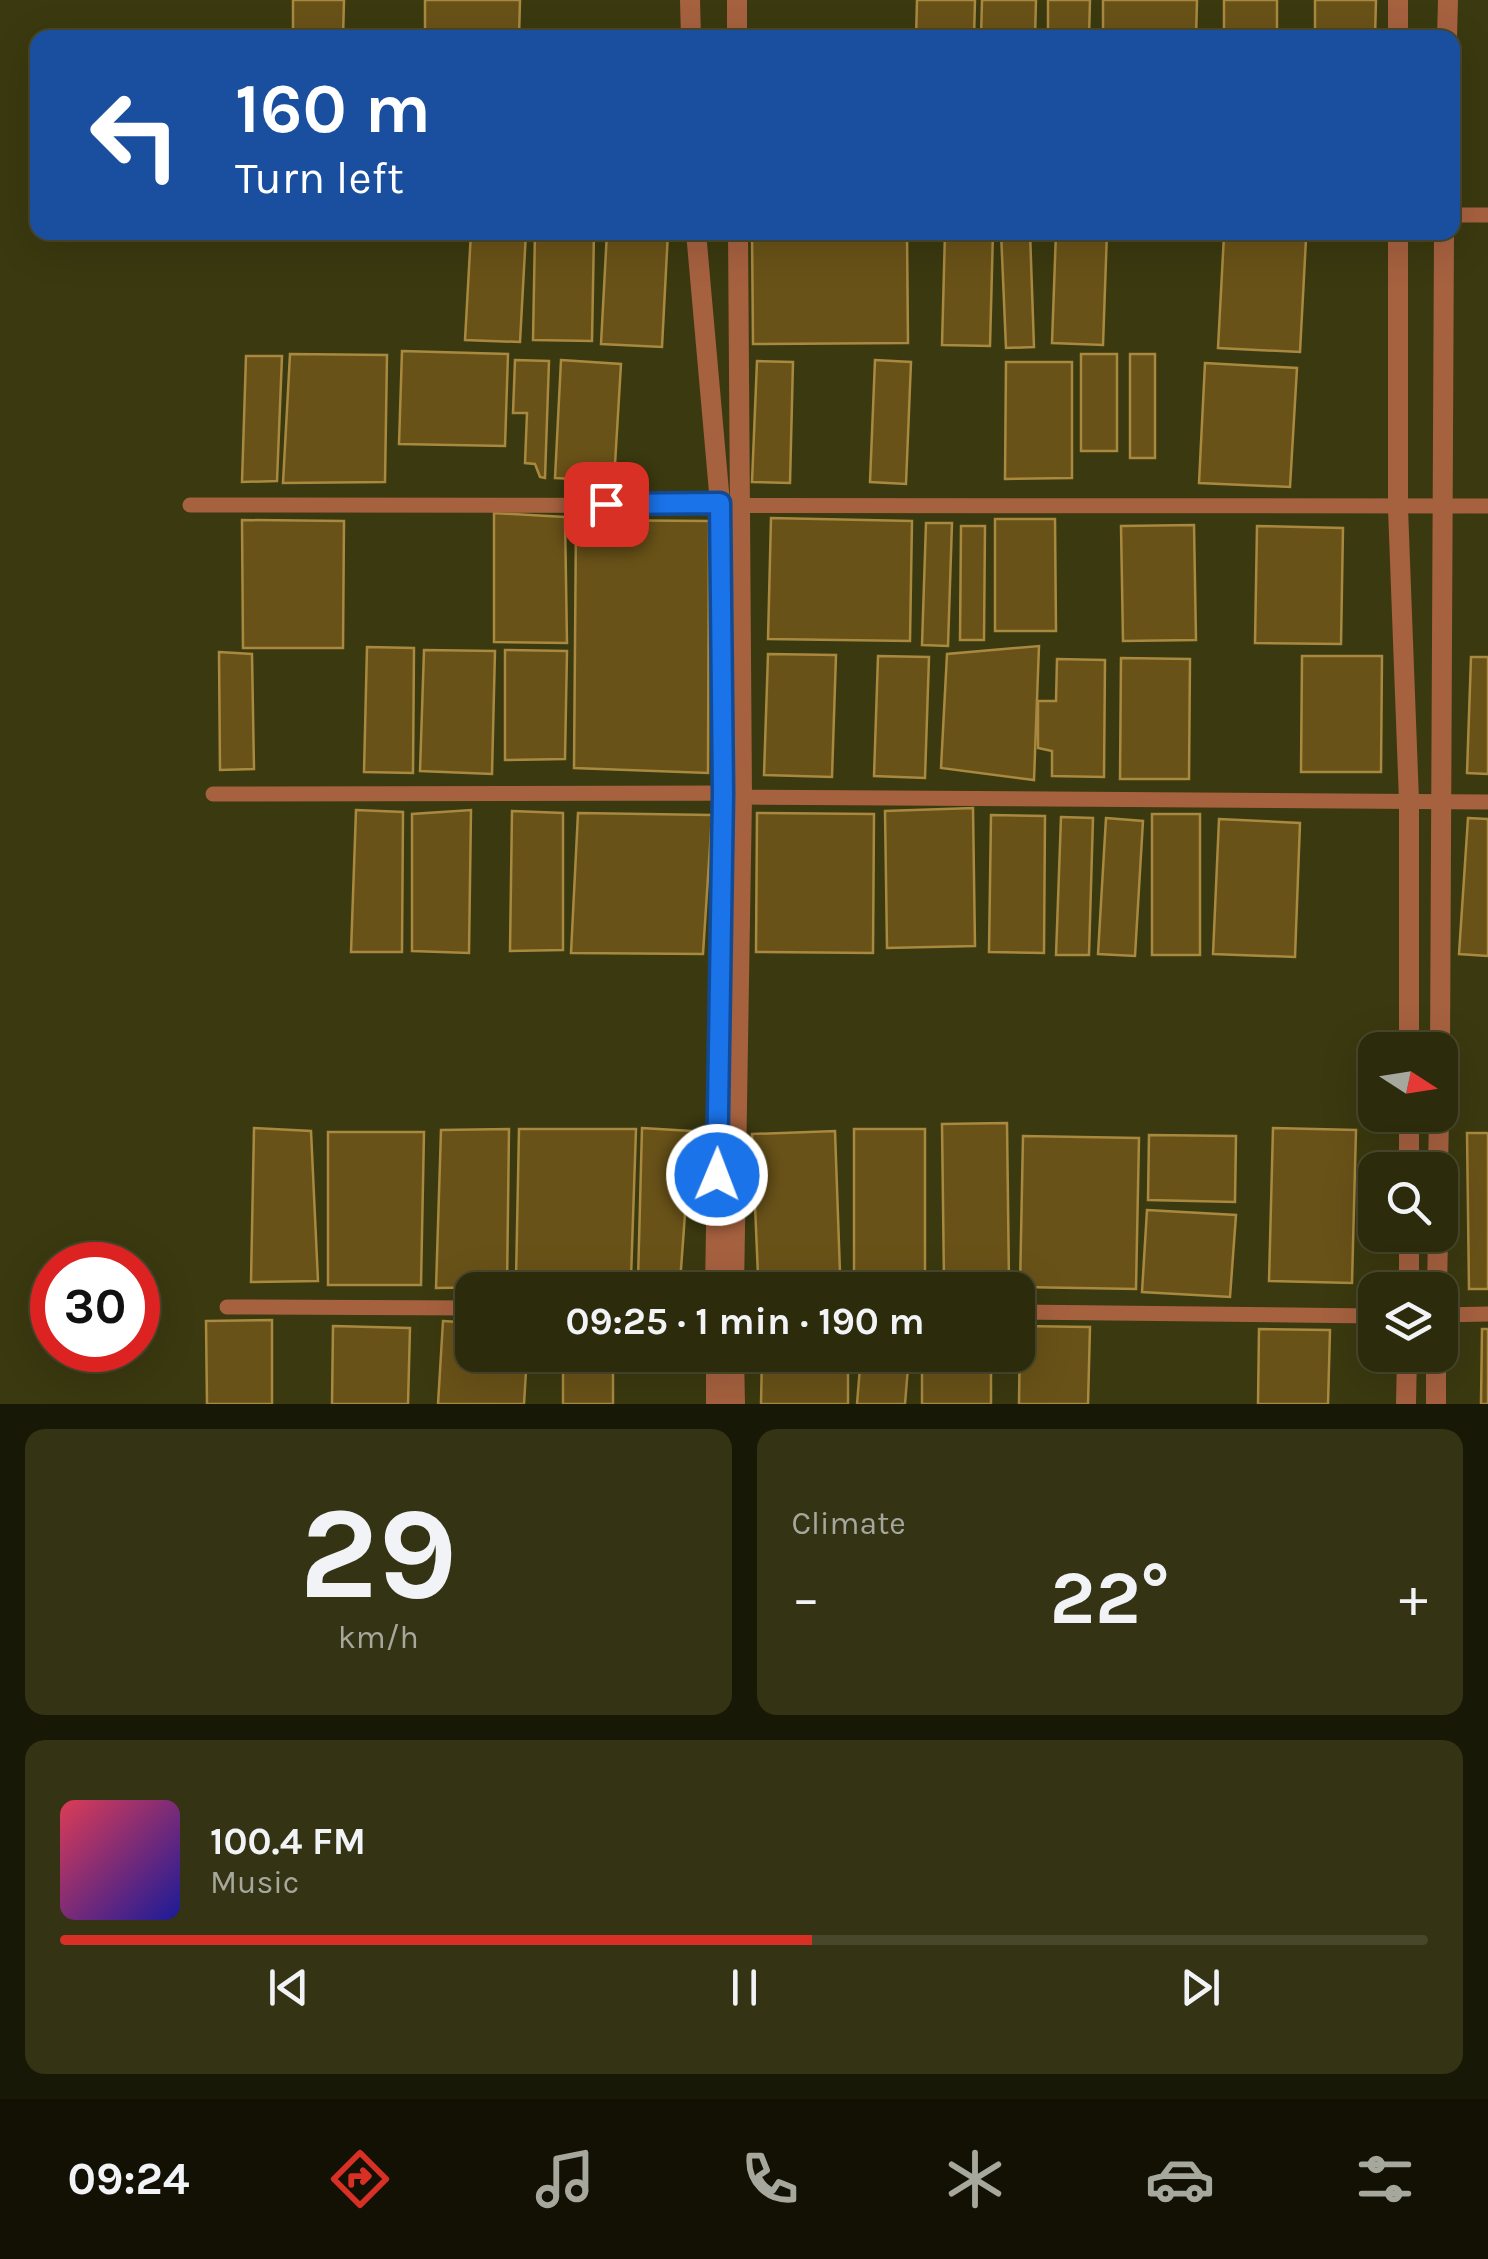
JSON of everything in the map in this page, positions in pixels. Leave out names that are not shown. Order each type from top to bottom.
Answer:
[{"type":"street","points":[[690,0],[690,30]]},
{"type":"street","points":[[737,0],[737,30]]},
{"type":"street","points":[[1398,0],[1398,30]]},
{"type":"street","points":[[1447,30],[1448,0]]},
{"type":"street","points":[[697,240],[720,503],[733,795],[734,1272]]},
{"type":"street","points":[[716,1272],[742,505],[738,240]]},
{"type":"street","points":[[1398,240],[1398,508],[1409,800],[1409,1032]]},
{"type":"street","points":[[1440,1032],[1444,240]]},
{"type":"street","points":[[716,1372],[716,1404]]},
{"type":"street","points":[[734,1372],[735,1404]]},
{"type":"street","points":[[1406,1404],[1407,1372]]},
{"type":"street","points":[[1436,1372],[1436,1404]]},
{"type":"lane","points":[[1460,215],[1488,214]]},
{"type":"lane","points":[[190,505],[1488,506]]},
{"type":"lane","points":[[213,794],[1488,802]]},
{"type":"lane","points":[[227,1307],[455,1308]]},
{"type":"lane","points":[[1035,1312],[1358,1316]]},
{"type":"lane","points":[[1458,1315],[1488,1314]]},
{"type":"building","points":[[293,0],[344,0],[343,30],[293,30]]},
{"type":"building","points":[[425,0],[520,0],[519,30],[425,30]]},
{"type":"building","points":[[917,0],[975,0],[974,30],[916,30]]},
{"type":"building","points":[[982,0],[1036,0],[1035,30],[981,30]]},
{"type":"building","points":[[1048,0],[1090,0],[1089,30],[1048,30]]},
{"type":"building","points":[[1103,0],[1197,0],[1196,30],[1103,30]]},
{"type":"building","points":[[1224,0],[1277,0],[1277,30],[1224,30]]},
{"type":"building","points":[[1315,0],[1376,0],[1375,30],[1315,30]]},
{"type":"building","points":[[471,240],[526,240],[520,342],[465,340]]},
{"type":"building","points":[[535,240],[594,240],[592,341],[533,340]]},
{"type":"building","points":[[607,240],[668,240],[662,347],[601,344]]},
{"type":"building","points":[[752,240],[907,240],[908,343],[753,344]]},
{"type":"building","points":[[945,240],[993,240],[990,346],[942,345]]},
{"type":"building","points":[[1001,240],[1030,240],[1034,347],[1006,348]]},
{"type":"building","points":[[1056,240],[1107,240],[1103,345],[1052,343]]},
{"type":"building","points":[[1224,240],[1306,240],[1300,352],[1218,348]]},
{"type":"building","points":[[402,351],[508,354],[505,446],[399,444]]},
{"type":"building","points":[[290,354],[387,355],[385,482],[283,483]]},
{"type":"building","points":[[1081,354],[1117,354],[1117,451],[1081,451]]},
{"type":"building","points":[[1130,354],[1155,354],[1155,458],[1130,458]]},
{"type":"building","points":[[246,356],[282,356],[277,481],[242,482]]},
{"type":"building","points":[[515,360],[549,361],[545,478],[540,477],[535,464],[525,463],[527,413],[513,413]]},
{"type":"building","points":[[561,360],[621,364],[614,481],[555,478]]},
{"type":"building","points":[[875,360],[911,362],[906,484],[870,482]]},
{"type":"building","points":[[757,361],[793,362],[790,483],[752,482]]},
{"type":"building","points":[[1006,362],[1072,362],[1072,478],[1005,479]]},
{"type":"building","points":[[1205,363],[1297,368],[1290,487],[1199,483]]},
{"type":"building","points":[[494,513],[565,517],[567,643],[494,642]]},
{"type":"building","points":[[771,518],[912,521],[910,641],[768,639]]},
{"type":"building","points":[[995,519],[1055,519],[1056,631],[995,631]]},
{"type":"building","points":[[242,520],[344,521],[343,648],[243,648]]},
{"type":"building","points":[[576,520],[709,521],[708,773],[574,768]]},
{"type":"building","points":[[926,523],[952,523],[948,646],[922,645]]},
{"type":"building","points":[[1194,525],[1196,640],[1123,641],[1121,526]]},
{"type":"building","points":[[961,526],[985,526],[984,640],[960,640]]},
{"type":"building","points":[[1257,526],[1343,528],[1341,644],[1255,643]]},
{"type":"building","points":[[1039,646],[1034,780],[941,768],[947,654]]},
{"type":"building","points":[[367,647],[414,648],[413,773],[364,772]]},
{"type":"building","points":[[424,650],[495,651],[492,774],[420,771]]},
{"type":"building","points":[[505,650],[567,651],[565,759],[505,760]]},
{"type":"building","points":[[219,652],[252,654],[254,769],[220,770]]},
{"type":"building","points":[[768,654],[836,655],[832,777],[764,775]]},
{"type":"building","points":[[878,656],[929,657],[925,778],[874,776]]},
{"type":"building","points":[[1302,656],[1382,656],[1381,772],[1301,772]]},
{"type":"building","points":[[1471,657],[1488,657],[1488,774],[1467,773]]},
{"type":"building","points":[[1121,658],[1190,659],[1189,779],[1120,779]]},
{"type":"building","points":[[1057,659],[1105,660],[1104,777],[1052,776],[1052,751],[1038,748],[1038,701],[1056,701]]},
{"type":"building","points":[[973,808],[975,946],[887,948],[885,811]]},
{"type":"building","points":[[356,810],[403,812],[402,952],[351,952]]},
{"type":"building","points":[[471,810],[469,953],[412,951],[412,814]]},
{"type":"building","points":[[512,811],[563,813],[563,950],[510,951]]},
{"type":"building","points":[[578,813],[712,815],[703,954],[571,953]]},
{"type":"building","points":[[757,813],[874,814],[873,953],[756,952]]},
{"type":"building","points":[[1152,814],[1200,814],[1200,955],[1152,955]]},
{"type":"building","points":[[991,815],[1045,816],[1044,953],[989,952]]},
{"type":"building","points":[[1061,817],[1093,818],[1089,955],[1056,955]]},
{"type":"building","points":[[1106,818],[1143,821],[1135,956],[1098,954]]},
{"type":"building","points":[[1468,818],[1488,819],[1488,956],[1459,954]]},
{"type":"building","points":[[1219,819],[1300,823],[1295,957],[1213,954]]},
{"type":"building","points":[[1007,1123],[1009,1272],[944,1272],[942,1124]]},
{"type":"building","points":[[254,1128],[311,1131],[318,1281],[251,1282]]},
{"type":"building","points":[[642,1128],[691,1131],[681,1272],[638,1272]]},
{"type":"building","points":[[1273,1128],[1356,1130],[1352,1283],[1269,1281]]},
{"type":"building","points":[[509,1129],[507,1272],[455,1272],[455,1288],[436,1288],[441,1130]]},
{"type":"building","points":[[519,1129],[636,1129],[631,1272],[516,1272]]},
{"type":"building","points":[[854,1129],[925,1129],[925,1272],[854,1272]]},
{"type":"building","points":[[835,1131],[840,1272],[758,1272],[752,1134]]},
{"type":"building","points":[[328,1132],[424,1132],[421,1285],[328,1285]]},
{"type":"building","points":[[1467,1133],[1488,1133],[1488,1289],[1469,1289]]},
{"type":"building","points":[[1149,1135],[1236,1136],[1235,1202],[1148,1200]]},
{"type":"building","points":[[1023,1136],[1139,1138],[1136,1289],[1035,1287],[1035,1272],[1020,1272]]},
{"type":"building","points":[[1147,1210],[1236,1215],[1230,1297],[1142,1292]]},
{"type":"building","points":[[272,1320],[272,1404],[207,1404],[206,1321]]},
{"type":"building","points":[[443,1321],[455,1322],[455,1372],[526,1372],[524,1404],[438,1404]]},
{"type":"building","points":[[333,1326],[410,1328],[408,1404],[332,1404]]},
{"type":"building","points":[[1035,1326],[1090,1327],[1088,1404],[1019,1404],[1019,1372],[1035,1372]]},
{"type":"building","points":[[1259,1329],[1330,1330],[1328,1404],[1258,1404]]},
{"type":"building","points":[[1482,1329],[1488,1329],[1488,1404],[1481,1404]]},
{"type":"building","points":[[563,1372],[613,1372],[613,1404],[563,1404]]},
{"type":"building","points":[[762,1372],[848,1372],[848,1404],[761,1404]]},
{"type":"building","points":[[860,1372],[908,1372],[905,1404],[857,1404]]},
{"type":"building","points":[[922,1372],[991,1372],[991,1404],[922,1404]]},
{"type":"route","points":[[606,504],[720,503],[723,793],[717,1175]]}]
